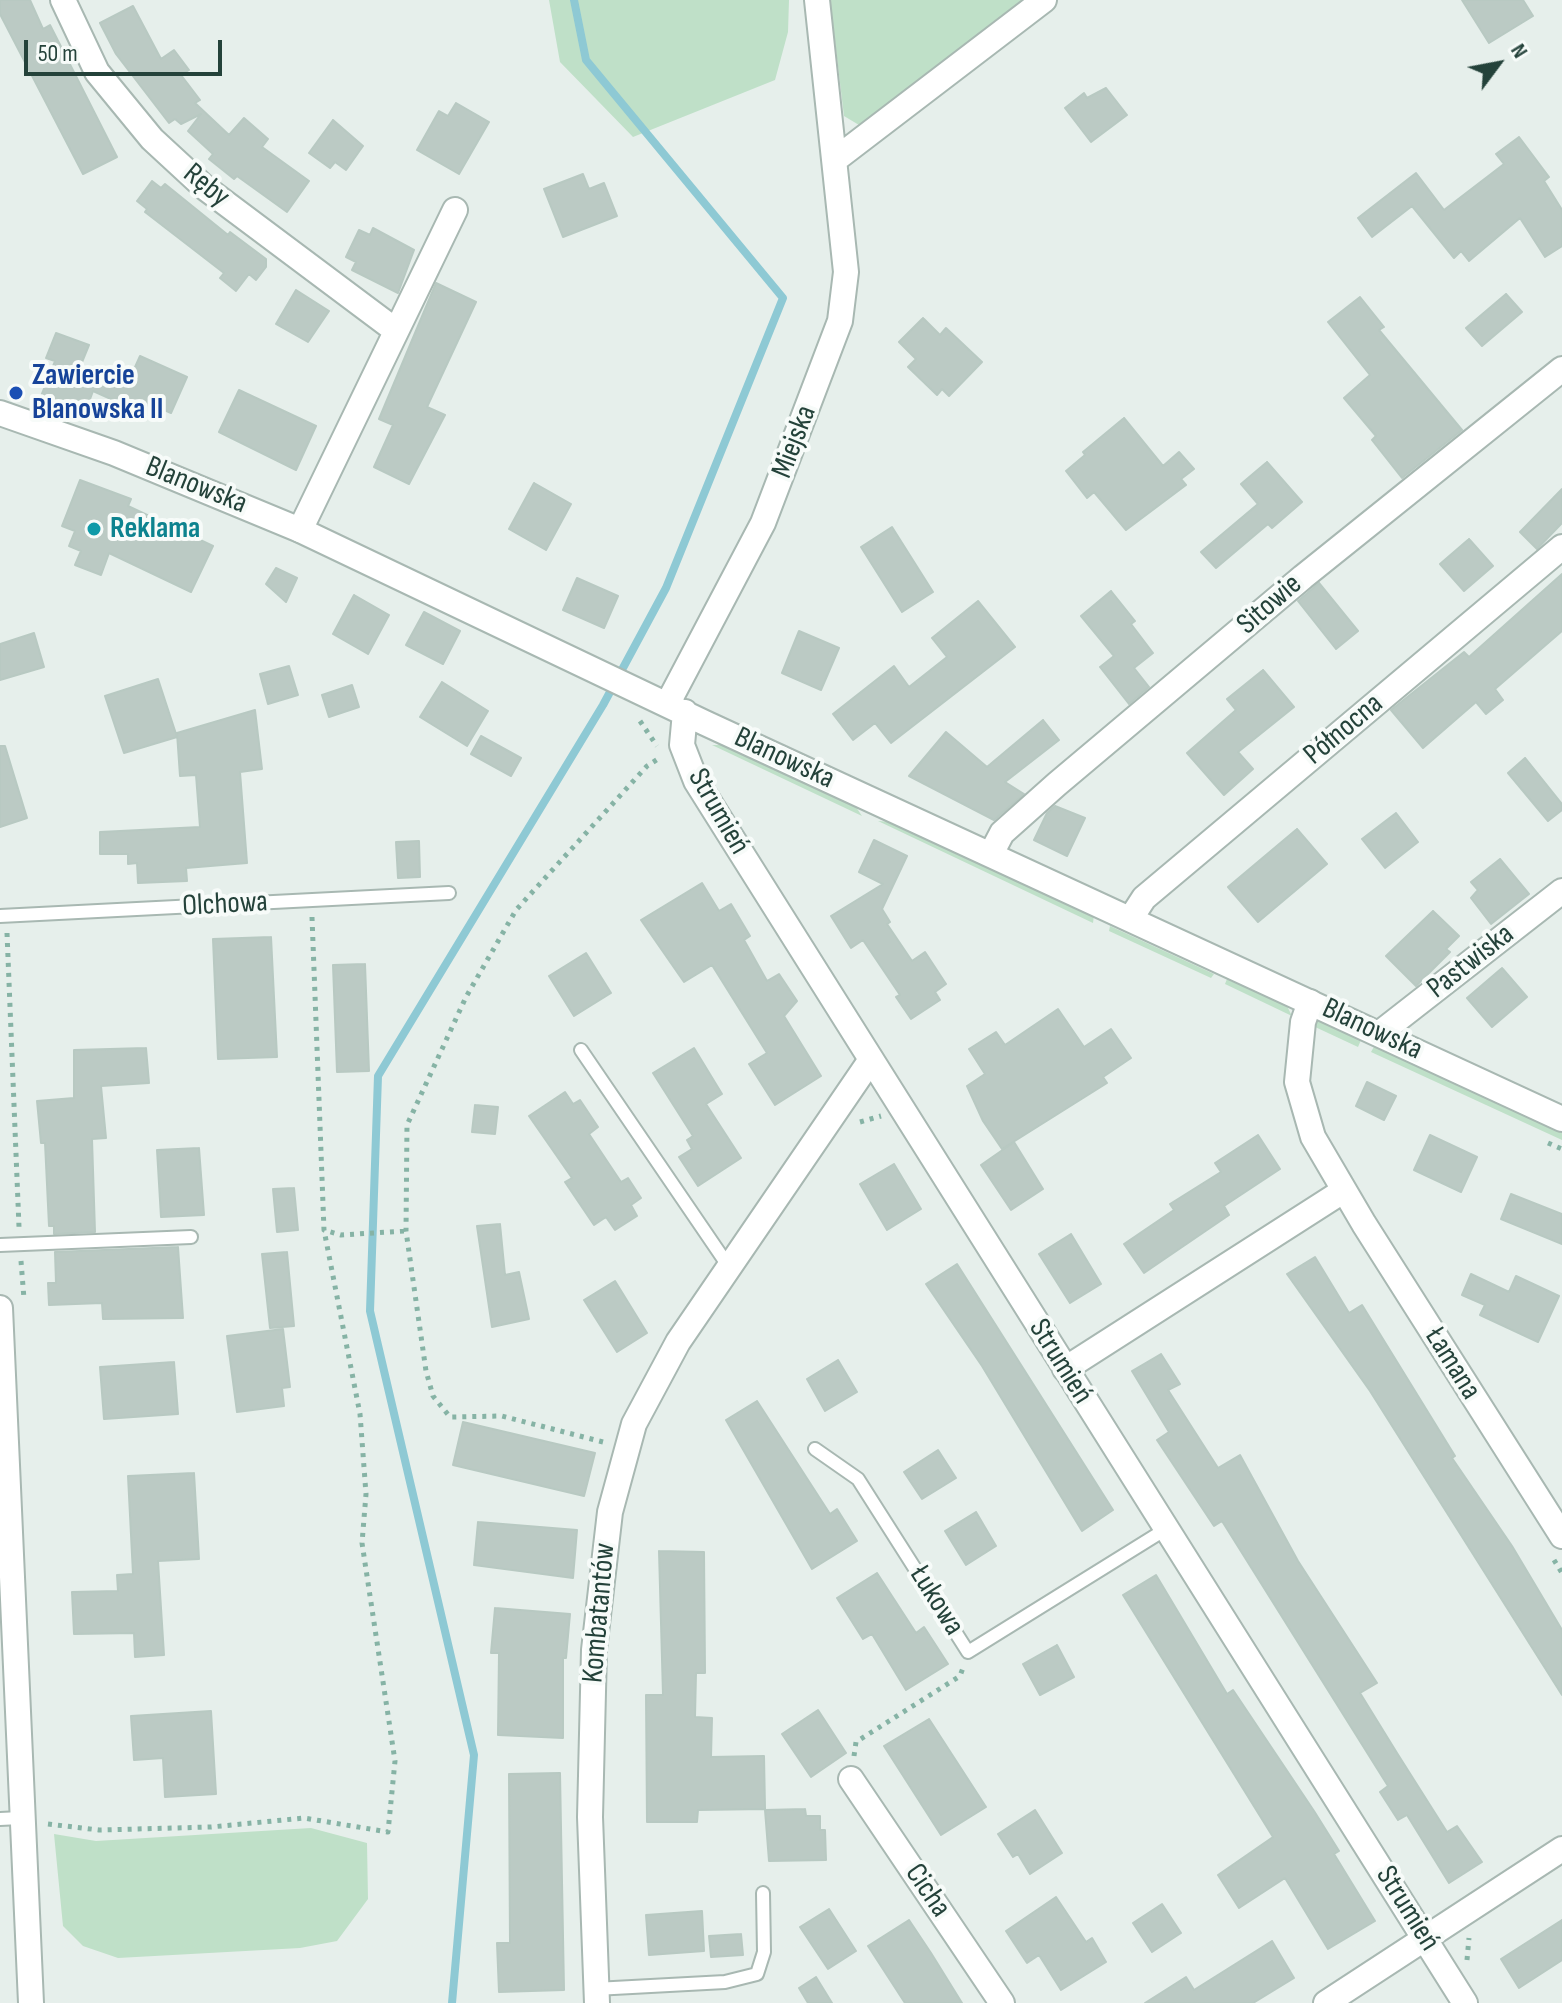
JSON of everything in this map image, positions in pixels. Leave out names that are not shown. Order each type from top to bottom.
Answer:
[{"type":"street","name":"Ręby","points":[[63,0],[97,72],[152,139],[204,187],[395,330]]},
{"type":"street","name":"Miejska","points":[[676,707],[763,523],[840,321],[846,272],[817,0]]},
{"type":"street","points":[[836,159],[1044,0]]},
{"type":"street","points":[[300,530],[455,210]]},
{"type":"street","name":"Sitowie","points":[[991,854],[1002,833],[1057,784],[1303,577],[1562,369]]},
{"type":"street","name":"Blanowska","points":[[0,413],[114,453],[300,530],[1562,1119]]},
{"type":"street","name":"Północna","points":[[1131,918],[1144,898],[1562,547]]},
{"type":"street","name":"Strumień","points":[[676,707],[682,745],[696,781],[1465,2003]]},
{"type":"street","name":"Pastwiska","points":[[1380,1033],[1562,891]]},
{"type":"street","name":"Łamana","points":[[1310,1002],[1299,1049],[1299,1097],[1313,1137],[1554,1542]]},
{"type":"street","name":"Kombatantów","points":[[596,1996],[590,1817],[594,1650],[610,1512],[634,1424],[678,1342],[870,1061]]},
{"type":"street","points":[[1065,1369],[1343,1191]]},
{"type":"street","points":[[0,1308],[4,1493],[31,2003]]},
{"type":"street","name":"Cicha","points":[[851,1779],[1002,2003]]},
{"type":"street","points":[[1326,2003],[1562,1849]]},
{"type":"lane","name":"Olchowa","points":[[0,916],[449,893]]},
{"type":"lane","points":[[581,1050],[729,1267]]},
{"type":"lane","points":[[0,1245],[191,1237]]},
{"type":"lane","name":"Łukowa","points":[[815,1449],[858,1479],[968,1652],[1166,1529]]},
{"type":"lane","name":"Kombatantów","points":[[596,1996],[725,1982],[757,1974],[764,1952],[763,1893]]},
{"type":"path","points":[[611,1444],[502,1416],[450,1417],[433,1396],[426,1371],[406,1231],[407,1125],[466,997],[516,910],[647,766],[682,745]]},
{"type":"path","points":[[21,1820],[99,1830],[211,1827],[304,1818],[388,1832],[395,1761],[362,1543],[366,1494],[360,1414],[324,1230],[312,900]]},
{"type":"path","points":[[844,1126],[888,1114]]},
{"type":"path","points":[[324,1230],[341,1235],[406,1231]]},
{"type":"path","points":[[1554,1542],[1562,1573]]},
{"type":"path","points":[[851,1779],[856,1742],[960,1676],[968,1652]]},
{"type":"green space","points":[[549,0],[789,0],[788,32],[775,80],[633,137],[560,62]]},
{"type":"green space","points":[[830,0],[1024,0],[859,125],[844,116]]},
{"type":"green space","points":[[712,745],[723,745],[856,807],[862,816]]},
{"type":"green space","points":[[878,821],[891,822],[1094,915],[1093,923]]},
{"type":"green space","points":[[1110,926],[1214,974],[1211,978],[1109,931]]},
{"type":"green space","points":[[1227,979],[1287,1006],[1292,1016],[1225,984]]},
{"type":"green space","points":[[1317,1019],[1361,1040],[1358,1047],[1313,1026]]},
{"type":"green space","points":[[1375,1045],[1562,1132],[1562,1140],[1371,1052]]},
{"type":"green space","points":[[311,1828],[367,1843],[368,1899],[337,1941],[300,1948],[118,1958],[83,1946],[63,1926],[54,1834],[96,1841]]},
{"type":"building","points":[[0,0],[30,0],[43,29],[50,25],[117,157],[83,174],[0,14]]},
{"type":"building","points":[[1462,0],[1523,0],[1533,16],[1489,43]]},
{"type":"building","points":[[133,6],[161,59],[174,50],[189,70],[181,75],[200,100],[195,103],[229,135],[244,118],[268,139],[262,147],[309,181],[287,212],[237,176],[234,179],[209,159],[213,154],[188,131],[201,114],[181,124],[175,119],[169,123],[116,54],[100,23]]},
{"type":"building","points":[[1106,88],[1127,115],[1091,142],[1065,108],[1084,93],[1087,98]]},
{"type":"building","points":[[456,103],[489,122],[459,174],[417,150],[439,111],[448,116]]},
{"type":"building","points":[[333,120],[363,146],[346,170],[335,162],[330,168],[309,153]]},
{"type":"building","points":[[1519,137],[1549,177],[1544,181],[1562,210],[1562,246],[1545,257],[1520,218],[1469,261],[1461,251],[1454,258],[1412,206],[1372,237],[1358,218],[1416,173],[1444,210],[1504,164],[1496,154]]},
{"type":"building","points":[[583,174],[589,189],[604,183],[617,216],[563,237],[544,189]]},
{"type":"building","points":[[152,181],[161,188],[165,184],[228,235],[230,232],[266,259],[266,267],[256,280],[249,274],[236,291],[220,278],[224,273],[145,212],[147,209],[137,201]]},
{"type":"building","points":[[373,228],[414,250],[398,293],[352,270],[356,262],[346,257],[359,230],[370,235]]},
{"type":"building","points":[[436,283],[476,302],[427,407],[445,415],[409,484],[374,467],[393,425],[379,419]]},
{"type":"building","points":[[296,290],[329,311],[308,342],[276,324]]},
{"type":"building","points":[[1506,294],[1522,312],[1482,346],[1466,328]]},
{"type":"building","points":[[1360,297],[1384,327],[1379,330],[1462,430],[1402,478],[1372,440],[1376,436],[1344,398],[1370,375],[1328,322]]},
{"type":"building","points":[[923,318],[940,335],[946,328],[982,362],[949,396],[942,389],[937,395],[908,367],[916,359],[899,342]]},
{"type":"building","points":[[56,333],[89,345],[80,367],[127,385],[140,356],[187,377],[171,413],[162,409],[158,420],[93,391],[85,413],[41,396],[55,361],[46,358]]},
{"type":"building","points":[[239,390],[316,426],[296,470],[219,432]]},
{"type":"building","points":[[1124,418],[1163,466],[1179,452],[1194,469],[1181,479],[1186,485],[1126,530],[1094,492],[1087,498],[1066,471],[1085,455],[1083,452]]},
{"type":"building","points":[[1267,462],[1302,502],[1272,528],[1268,524],[1216,568],[1201,552],[1258,504],[1241,484]]},
{"type":"building","points":[[80,480],[131,499],[128,506],[213,546],[191,592],[109,553],[101,575],[75,565],[81,551],[69,546],[75,531],[62,526]]},
{"type":"building","points":[[534,483],[571,504],[546,550],[509,529]]},
{"type":"building","points":[[1562,489],[1562,523],[1537,549],[1520,532]]},
{"type":"building","points":[[892,527],[933,592],[902,612],[861,547]]},
{"type":"building","points":[[1469,539],[1493,566],[1464,591],[1440,564]]},
{"type":"building","points":[[276,568],[297,578],[286,602],[266,584]]},
{"type":"building","points":[[1562,574],[1562,631],[1495,689],[1503,700],[1486,714],[1476,702],[1423,748],[1391,710],[1464,652],[1469,657]]},
{"type":"building","points":[[577,578],[618,596],[604,628],[563,610]]},
{"type":"building","points":[[1319,583],[1358,631],[1336,649],[1298,601]]},
{"type":"building","points":[[1111,591],[1135,621],[1131,624],[1153,653],[1134,668],[1149,687],[1129,704],[1100,667],[1114,656],[1081,616]]},
{"type":"building","points":[[354,595],[389,615],[368,654],[333,634]]},
{"type":"building","points":[[978,601],[1015,647],[891,743],[875,723],[853,740],[833,714],[894,666],[909,687],[947,657],[932,638]]},
{"type":"building","points":[[424,612],[460,631],[443,664],[406,645]]},
{"type":"building","points":[[799,631],[839,648],[821,690],[782,673]]},
{"type":"building","points":[[34,633],[44,667],[0,680],[0,644]]},
{"type":"building","points":[[289,666],[298,695],[268,704],[260,674]]},
{"type":"building","points":[[1263,670],[1294,707],[1238,752],[1253,769],[1224,795],[1187,753],[1236,710],[1227,699]]},
{"type":"building","points":[[158,679],[177,737],[124,753],[105,696]]},
{"type":"building","points":[[442,682],[488,711],[467,746],[420,717]]},
{"type":"building","points":[[352,685],[359,707],[329,717],[322,695]]},
{"type":"building","points":[[255,710],[262,769],[240,772],[247,863],[186,868],[187,881],[138,883],[137,863],[128,864],[128,854],[100,854],[100,832],[200,827],[196,775],[180,776],[177,733]]},
{"type":"building","points":[[1043,720],[1059,740],[1005,782],[1024,794],[994,820],[909,776],[946,732],[987,767]]},
{"type":"building","points":[[481,736],[521,758],[511,776],[471,754]]},
{"type":"building","points":[[0,746],[5,746],[27,818],[0,827]]},
{"type":"building","points":[[1525,758],[1562,804],[1562,810],[1548,821],[1508,773]]},
{"type":"building","points":[[1055,806],[1085,818],[1067,856],[1034,840],[1047,813]]},
{"type":"building","points":[[1396,813],[1418,842],[1385,868],[1362,839]]},
{"type":"building","points":[[1297,829],[1327,864],[1258,922],[1228,887]]},
{"type":"building","points":[[874,840],[907,856],[882,909],[890,922],[887,924],[912,961],[925,952],[946,984],[935,992],[940,1000],[911,1019],[896,997],[900,995],[863,940],[851,948],[831,916],[883,884],[859,872]]},
{"type":"building","points":[[419,841],[420,877],[398,878],[396,842]]},
{"type":"building","points":[[1500,859],[1529,894],[1491,924],[1471,898],[1478,890],[1471,882]]},
{"type":"building","points":[[702,883],[719,911],[731,904],[750,936],[744,940],[767,981],[779,974],[797,1001],[784,1016],[821,1076],[775,1105],[749,1064],[767,1053],[712,965],[684,982],[641,920]]},
{"type":"building","points":[[1433,911],[1459,936],[1446,949],[1450,952],[1416,986],[1386,956]]},
{"type":"building","points":[[271,937],[277,1057],[218,1059],[213,939]]},
{"type":"building","points":[[586,953],[611,993],[574,1016],[549,976]]},
{"type":"building","points":[[365,964],[369,1071],[337,1072],[333,965]]},
{"type":"building","points":[[1502,968],[1527,997],[1492,1027],[1467,998]]},
{"type":"building","points":[[1058,1009],[1084,1047],[1111,1029],[1131,1058],[1103,1077],[1107,1083],[1002,1149],[983,1121],[967,1086],[985,1074],[969,1049],[996,1032],[1005,1045]]},
{"type":"building","points":[[146,1048],[149,1083],[101,1086],[106,1138],[92,1139],[95,1232],[54,1234],[54,1226],[49,1226],[45,1143],[41,1143],[37,1101],[74,1098],[74,1050]]},
{"type":"building","points":[[694,1048],[722,1094],[706,1104],[741,1158],[698,1186],[679,1157],[692,1149],[687,1140],[693,1136],[653,1073]]},
{"type":"building","points":[[1367,1082],[1396,1096],[1384,1120],[1356,1106]]},
{"type":"building","points":[[565,1092],[573,1104],[580,1100],[598,1127],[589,1134],[621,1182],[628,1178],[641,1198],[631,1205],[637,1216],[615,1230],[606,1217],[594,1225],[565,1182],[572,1178],[529,1116]]},
{"type":"building","points":[[475,1105],[498,1107],[495,1134],[472,1132]]},
{"type":"building","points":[[1258,1135],[1280,1169],[1224,1206],[1229,1215],[1144,1273],[1124,1244],[1174,1210],[1170,1204],[1221,1172],[1215,1163]]},
{"type":"building","points":[[1430,1135],[1477,1157],[1461,1192],[1414,1170]]},
{"type":"building","points":[[1014,1142],[1043,1189],[1011,1210],[981,1165]]},
{"type":"building","points":[[199,1148],[204,1215],[161,1217],[157,1150]]},
{"type":"building","points":[[894,1164],[921,1209],[887,1230],[860,1184]]},
{"type":"building","points":[[294,1188],[298,1230],[277,1232],[273,1189]]},
{"type":"building","points":[[1511,1194],[1562,1214],[1562,1244],[1501,1219]]},
{"type":"building","points":[[500,1224],[505,1275],[519,1272],[529,1319],[492,1327],[477,1226]]},
{"type":"building","points":[[1071,1234],[1101,1284],[1070,1303],[1039,1254]]},
{"type":"building","points":[[178,1247],[183,1318],[103,1319],[102,1303],[49,1305],[48,1283],[56,1283],[55,1252]]},
{"type":"building","points":[[287,1252],[294,1326],[270,1328],[262,1254]]},
{"type":"building","points":[[1315,1257],[1349,1313],[1362,1305],[1455,1456],[1452,1458],[1512,1546],[1562,1630],[1562,1695],[1370,1391],[1287,1274]]},
{"type":"building","points":[[957,1264],[1113,1510],[1082,1531],[982,1366],[926,1284]]},
{"type":"building","points":[[1471,1274],[1509,1292],[1516,1276],[1559,1296],[1538,1342],[1480,1315],[1485,1305],[1462,1295]]},
{"type":"building","points":[[615,1281],[647,1333],[617,1352],[584,1300]]},
{"type":"building","points":[[283,1329],[290,1387],[282,1388],[284,1406],[237,1412],[227,1336]]},
{"type":"building","points":[[1161,1354],[1180,1384],[1168,1390],[1218,1468],[1240,1455],[1298,1561],[1377,1683],[1360,1693],[1397,1753],[1447,1832],[1457,1826],[1482,1862],[1449,1883],[1407,1815],[1398,1820],[1380,1792],[1388,1786],[1222,1521],[1214,1526],[1157,1440],[1169,1432],[1132,1371]]},
{"type":"building","points":[[838,1360],[857,1392],[825,1411],[807,1379]]},
{"type":"building","points":[[174,1362],[178,1414],[104,1419],[100,1367]]},
{"type":"building","points":[[757,1401],[830,1514],[837,1509],[857,1541],[812,1569],[726,1420]]},
{"type":"building","points":[[463,1422],[595,1453],[584,1496],[453,1465]]},
{"type":"building","points":[[938,1450],[956,1478],[922,1499],[904,1472]]},
{"type":"building","points":[[194,1473],[199,1559],[158,1561],[164,1655],[135,1657],[134,1633],[74,1634],[72,1592],[118,1591],[117,1575],[133,1574],[128,1476]]},
{"type":"building","points":[[976,1512],[996,1546],[966,1565],[945,1531]]},
{"type":"building","points":[[478,1522],[577,1530],[573,1578],[474,1565]]},
{"type":"building","points":[[659,1551],[704,1552],[705,1673],[696,1673],[695,1717],[712,1718],[711,1757],[764,1756],[765,1809],[698,1810],[697,1822],[647,1822],[646,1695],[663,1695]]},
{"type":"building","points":[[877,1573],[916,1633],[924,1627],[948,1664],[906,1690],[872,1634],[863,1639],[837,1598]]},
{"type":"building","points":[[1156,1575],[1227,1694],[1233,1690],[1314,1811],[1339,1851],[1334,1854],[1375,1921],[1328,1949],[1285,1878],[1239,1908],[1218,1875],[1273,1837],[1123,1595]]},
{"type":"building","points":[[495,1608],[570,1614],[566,1658],[563,1658],[563,1738],[498,1735],[499,1653],[491,1653]]},
{"type":"building","points":[[1057,1645],[1074,1677],[1040,1695],[1023,1664]]},
{"type":"building","points":[[818,1710],[846,1753],[811,1777],[782,1734]]},
{"type":"building","points":[[211,1711],[216,1794],[165,1797],[163,1758],[134,1760],[131,1716]]},
{"type":"building","points":[[929,1719],[986,1807],[941,1835],[884,1746]]},
{"type":"building","points":[[560,1773],[564,1990],[499,1992],[497,1943],[510,1943],[509,1774]]},
{"type":"building","points":[[805,1809],[806,1816],[820,1816],[820,1830],[825,1830],[826,1860],[769,1861],[765,1810]]},
{"type":"building","points":[[1035,1810],[1062,1853],[1030,1874],[1018,1854],[1013,1857],[998,1834]]},
{"type":"building","points":[[1056,1897],[1086,1942],[1092,1938],[1106,1962],[1061,1990],[1039,1955],[1027,1963],[1006,1931]]},
{"type":"building","points":[[1162,1904],[1181,1933],[1152,1952],[1133,1923]]},
{"type":"building","points":[[829,1909],[856,1951],[828,1969],[800,1927]]},
{"type":"building","points":[[702,1911],[704,1951],[649,1955],[646,1915]]},
{"type":"building","points":[[909,1920],[962,2003],[905,2003],[868,1946]]},
{"type":"building","points":[[1562,1920],[1562,1960],[1519,1988],[1501,1959]]},
{"type":"building","points":[[741,1934],[743,1955],[711,1957],[709,1936]]},
{"type":"building","points":[[1272,1941],[1294,1978],[1253,2003],[1145,2003],[1186,1977],[1194,1990]]},
{"type":"building","points":[[816,1977],[832,2003],[808,2003],[799,1988]]},
{"type":"waterway","points":[[452,2003],[474,1755],[370,1311],[378,1076],[603,705],[666,588],[783,298],[586,60],[574,0]]},
{"type":"place","name":"Zawiercie Blanowska II","points":[[16,393]]},
{"type":"place","name":"Reklama","points":[[94,529]]}]
